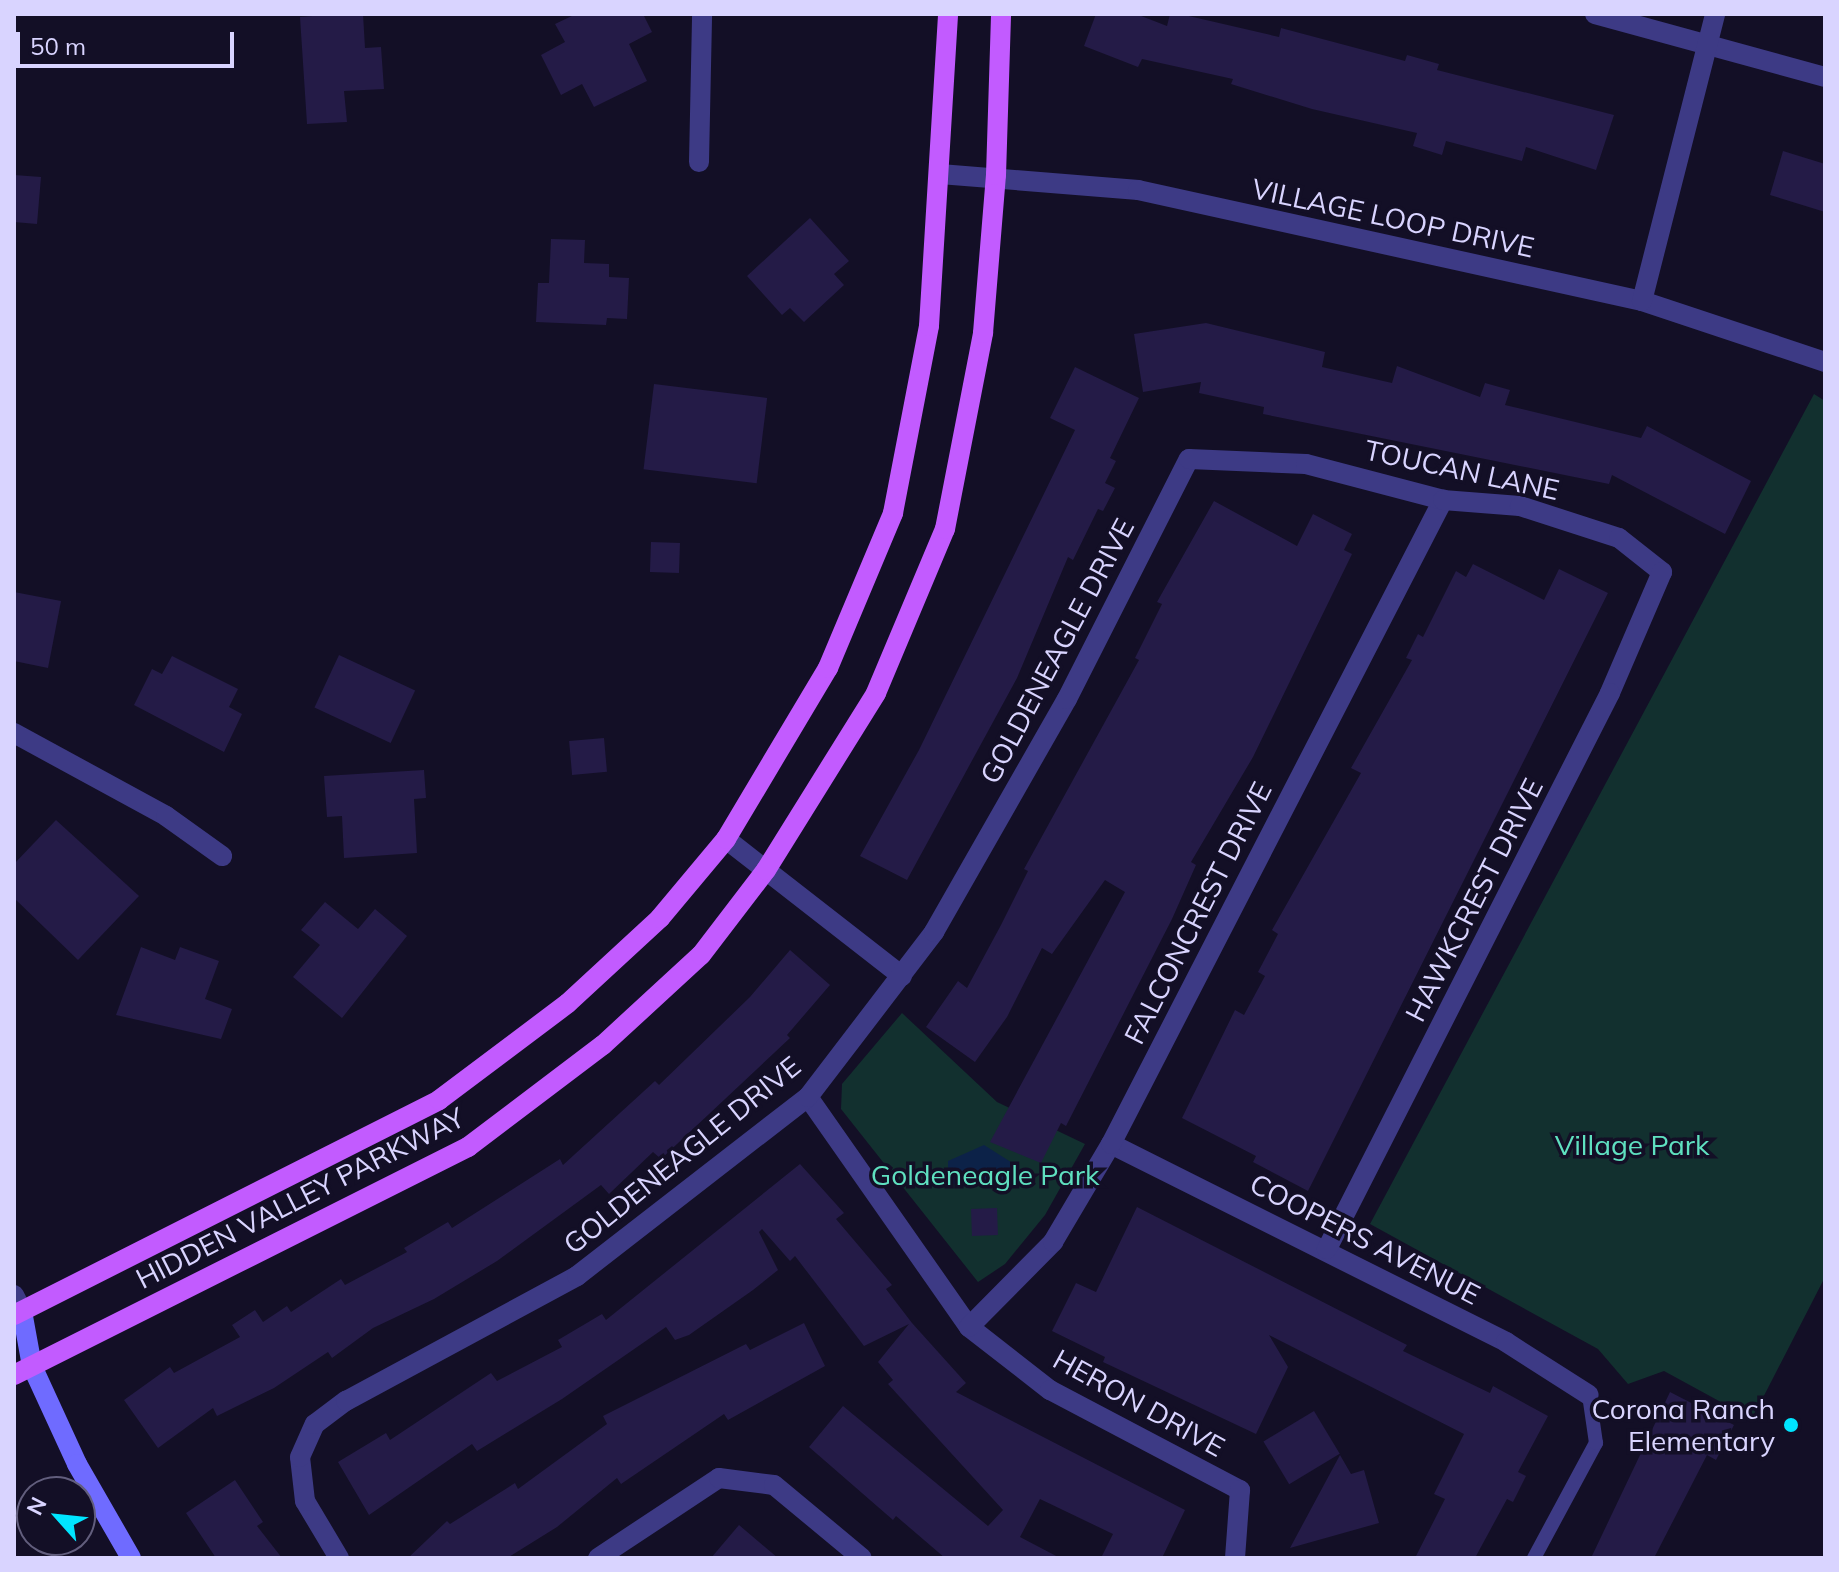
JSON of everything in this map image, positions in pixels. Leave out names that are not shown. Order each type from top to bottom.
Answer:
[{"type":"main road","name":"HIDDEN VALLEY PARKWAY","points":[[17,1307],[439,1100],[568,1003],[660,918],[726,839],[828,668],[893,513],[929,326],[948,14]]},
{"type":"main road","name":"HIDDEN VALLEY PARKWAY","points":[[23,1371],[468,1147],[603,1045],[701,955],[766,870],[876,693],[945,529],[983,333],[996,175],[1001,14]]},
{"type":"main road","points":[[17,1307],[23,1371]]},
{"type":"main road","points":[[14,1351],[131,1558]]},
{"type":"street","points":[[699,162],[702,14]]},
{"type":"street","points":[[1595,14],[1707,41],[1825,77]]},
{"type":"street","points":[[1642,301],[1715,14]]},
{"type":"street","name":"VILLAGE LOOP DRIVE","points":[[940,174],[996,175],[1138,190],[1642,301],[1825,362]]},
{"type":"street","name":"TOUCAN LANE","points":[[1189,459],[1306,464],[1443,500],[1534,510],[1619,538],[1662,572]]},
{"type":"street","name":"GOLDENEAGLE DRIVE","points":[[339,1558],[305,1501],[300,1457],[315,1424],[346,1401],[577,1276],[808,1097],[934,932],[1067,699],[1189,459]]},
{"type":"street","name":"FALCONCREST DRIVE","points":[[969,1327],[1053,1242],[1111,1144],[1443,500]]},
{"type":"street","name":"HAWKCREST DRIVE","points":[[1327,1249],[1610,693],[1662,572]]},
{"type":"street","points":[[14,733],[166,816],[222,856]]},
{"type":"street","points":[[726,839],[902,976]]},
{"type":"street","name":"HERON DRIVE","points":[[808,1097],[969,1327],[1050,1390],[1240,1490],[1235,1558]]},
{"type":"street","name":"COOPERS AVENUE","points":[[1111,1144],[1327,1249],[1506,1342],[1589,1395]]},
{"type":"street","points":[[598,1558],[719,1478],[774,1485],[862,1558]]},
{"type":"lane","points":[[1534,1558],[1596,1443],[1589,1395]]},
{"type":"green space","name":"Village Park","points":[[1814,394],[1825,401],[1825,1277],[1752,1419],[1664,1371],[1628,1384],[1598,1349],[1370,1224]]},
{"type":"green space","name":"Goldeneagle Park","points":[[902,1013],[997,1102],[1085,1144],[1045,1215],[1005,1264],[978,1282],[841,1109],[842,1084]]},
{"type":"water","points":[[984,1145],[1014,1164],[1013,1182],[984,1180],[962,1187],[948,1182],[948,1161]]},
{"type":"building","points":[[363,14],[365,48],[381,47],[384,89],[344,91],[347,122],[307,124],[300,17]]},
{"type":"building","points":[[576,14],[643,14],[652,32],[629,44],[647,81],[594,107],[582,84],[561,95],[541,55],[565,42],[555,24]]},
{"type":"building","points":[[1096,14],[1136,14],[1167,26],[1170,14],[1180,14],[1279,37],[1281,28],[1405,61],[1407,55],[1439,64],[1437,70],[1614,115],[1596,170],[1526,147],[1522,161],[1446,141],[1442,155],[1413,146],[1417,133],[1312,109],[1231,84],[1233,79],[1142,59],[1138,67],[1084,46]]},
{"type":"building","points":[[1783,151],[1825,164],[1825,212],[1770,195]]},
{"type":"building","points":[[14,175],[41,177],[37,224],[14,222]]},
{"type":"building","points":[[810,218],[849,261],[834,274],[844,285],[804,322],[790,308],[782,315],[747,276]]},
{"type":"building","points":[[551,239],[585,240],[584,263],[609,264],[609,277],[629,278],[627,319],[607,318],[606,325],[536,322],[538,283],[549,283]]},
{"type":"building","points":[[1206,323],[1325,352],[1322,367],[1392,383],[1397,366],[1480,397],[1485,383],[1510,390],[1505,405],[1641,438],[1647,426],[1751,481],[1725,534],[1612,475],[1609,484],[1263,414],[1264,407],[1199,393],[1201,382],[1143,392],[1134,334]]},
{"type":"building","points":[[1075,367],[1139,398],[1110,458],[1116,461],[1105,483],[1115,488],[1103,511],[1098,509],[1073,560],[1068,557],[1017,678],[907,880],[860,856],[919,750],[1075,430],[1050,418]]},
{"type":"building","points":[[654,384],[767,398],[757,483],[644,469]]},
{"type":"building","points":[[1214,501],[1297,546],[1313,514],[1352,534],[1344,550],[1352,554],[1253,757],[1191,862],[1196,865],[1172,919],[1066,1126],[1061,1123],[1041,1163],[990,1142],[1125,892],[1105,880],[1052,954],[1042,948],[1007,1017],[975,1062],[926,1027],[958,981],[967,988],[1028,871],[1024,869],[1139,660],[1135,658],[1162,604],[1157,602]]},
{"type":"building","points":[[651,542],[680,543],[679,573],[650,572]]},
{"type":"building","points":[[1473,564],[1544,600],[1559,569],[1608,593],[1308,1191],[1253,1162],[1256,1156],[1182,1118],[1235,1010],[1244,1015],[1265,976],[1258,972],[1278,934],[1272,930],[1361,773],[1351,768],[1412,660],[1406,658],[1418,634],[1423,637],[1456,571],[1466,577]]},
{"type":"building","points":[[14,592],[61,601],[48,668],[14,661]]},
{"type":"building","points":[[339,655],[415,690],[391,743],[314,708]]},
{"type":"building","points":[[172,656],[238,689],[229,707],[242,714],[224,752],[134,705],[152,669],[162,674]]},
{"type":"building","points":[[604,738],[607,772],[572,775],[569,741]]},
{"type":"building","points":[[424,770],[426,798],[414,799],[417,853],[344,858],[342,816],[327,817],[324,776]]},
{"type":"building","points":[[56,820],[139,896],[78,960],[14,898],[14,864]]},
{"type":"building","points":[[325,902],[358,929],[375,909],[407,936],[342,1018],[293,977],[320,945],[301,930]]},
{"type":"building","points":[[141,947],[175,960],[180,947],[219,961],[205,999],[232,1009],[221,1039],[116,1015]]},
{"type":"building","points":[[790,950],[830,985],[787,1035],[790,1038],[661,1159],[653,1152],[609,1194],[601,1185],[497,1261],[434,1299],[373,1328],[332,1358],[328,1352],[274,1388],[217,1416],[213,1408],[158,1448],[124,1400],[170,1367],[174,1373],[240,1337],[232,1325],[255,1310],[263,1322],[287,1306],[291,1312],[341,1279],[345,1285],[407,1252],[404,1248],[448,1222],[452,1228],[560,1159],[563,1165],[655,1081],[659,1085],[750,997]]},
{"type":"building","points":[[800,1164],[844,1213],[836,1219],[892,1285],[886,1289],[966,1383],[956,1392],[1185,1510],[1162,1558],[1101,1558],[1113,1534],[1040,1499],[1020,1537],[1060,1558],[945,1558],[896,1516],[893,1520],[809,1447],[843,1406],[988,1526],[1003,1510],[888,1384],[893,1380],[878,1362],[909,1324],[864,1346],[795,1256],[790,1261],[762,1229],[759,1232],[778,1270],[753,1290],[689,1335],[675,1340],[666,1327],[562,1399],[477,1451],[472,1444],[369,1515],[338,1462],[386,1433],[390,1440],[491,1373],[497,1381],[562,1347],[558,1340],[602,1314],[606,1320]]},
{"type":"building","points":[[1137,1207],[1407,1345],[1403,1351],[1490,1393],[1493,1386],[1548,1416],[1518,1472],[1526,1476],[1513,1502],[1507,1499],[1475,1558],[1415,1558],[1445,1499],[1434,1494],[1464,1434],[1269,1335],[1288,1367],[1256,1434],[1103,1362],[1105,1357],[1052,1331],[1076,1283],[1096,1292]]},
{"type":"building","points":[[997,1208],[998,1235],[972,1236],[971,1209]]},
{"type":"building","points":[[804,1323],[825,1366],[728,1420],[724,1414],[621,1484],[617,1478],[557,1527],[507,1558],[408,1558],[447,1521],[450,1524],[515,1483],[518,1489],[607,1424],[603,1416],[746,1344],[750,1350]]},
{"type":"building","points":[[1670,1392],[1734,1425],[1716,1460],[1707,1455],[1654,1558],[1591,1558]]},
{"type":"building","points":[[1314,1411],[1340,1454],[1289,1484],[1263,1441]]},
{"type":"building","points":[[1340,1455],[1351,1474],[1364,1470],[1379,1523],[1290,1548]]},
{"type":"building","points":[[235,1480],[263,1522],[257,1526],[282,1558],[216,1558],[186,1513]]},
{"type":"building","points":[[739,1525],[778,1558],[711,1558]]},
{"type":"place","name":"Corona Ranch Elementary","points":[[1791,1425]]}]
